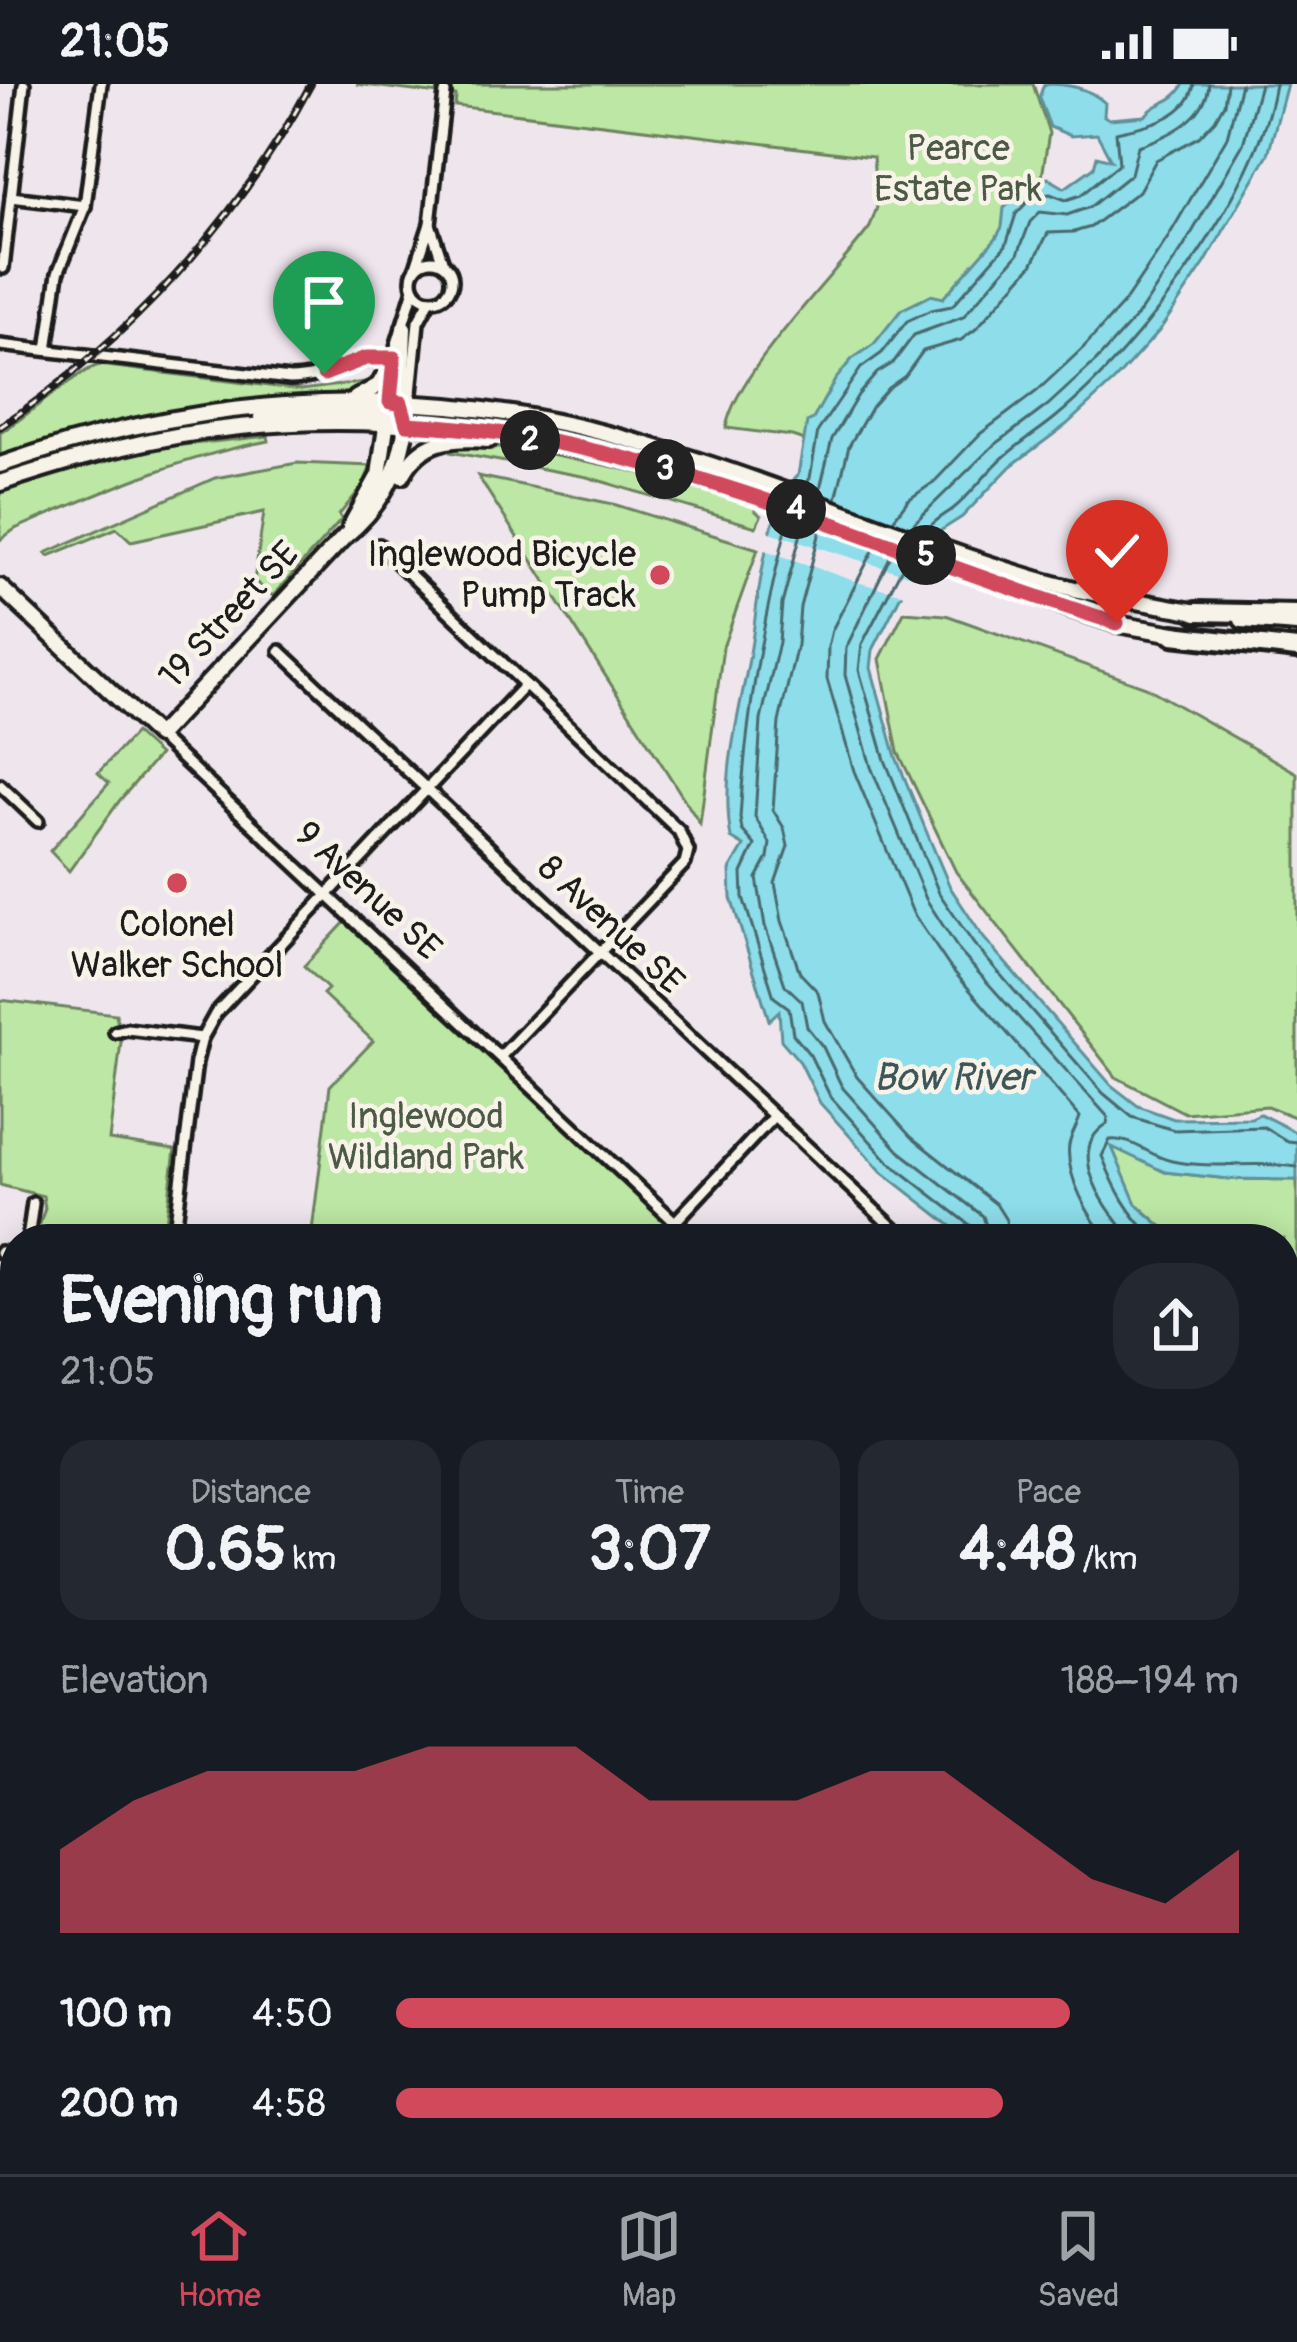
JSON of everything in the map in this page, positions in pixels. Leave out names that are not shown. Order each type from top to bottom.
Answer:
[{"type":"highway","points":[[1196,612],[1297,614]]},
{"type":"highway","points":[[1173,635],[1297,646]]},
{"type":"main road","points":[[396,408],[404,328]]},
{"type":"main road","points":[[352,400],[379,385],[394,358]]},
{"type":"main road","points":[[0,465],[62,446],[262,406],[352,400],[396,408],[510,414],[692,459],[766,492],[939,552],[1057,585],[1196,612],[1297,624]]},
{"type":"main road","points":[[0,484],[63,463],[197,432],[396,408]]},
{"type":"main road","name":"19 Street SE","points":[[158,736],[369,516],[399,464],[407,424],[396,408]]},
{"type":"main road","name":"19 Street SE","points":[[344,537],[379,475],[396,408]]},
{"type":"main road","points":[[407,424],[485,431],[766,492]]},
{"type":"main road","points":[[369,516],[429,444],[472,439],[560,446]]},
{"type":"main road","points":[[939,552],[1071,609],[1173,635]]},
{"type":"main road","name":"9 Avenue SE","points":[[0,587],[158,736]]},
{"type":"street","points":[[2,268],[24,84]]},
{"type":"street","points":[[47,350],[58,273],[86,206],[101,84]]},
{"type":"street","points":[[396,408],[394,358],[414,289],[412,275],[430,224],[445,92]]},
{"type":"street","points":[[11,196],[86,206]]},
{"type":"street","points":[[396,408],[418,322],[430,300],[445,295],[451,286],[452,276],[430,224]]},
{"type":"street","points":[[416,267],[429,260],[443,263]]},
{"type":"street","points":[[414,289],[430,300]]},
{"type":"street","points":[[0,345],[290,379],[312,378],[366,358],[394,358]]},
{"type":"street","points":[[379,545],[680,831],[688,850],[685,863],[500,1057]]},
{"type":"street","name":"8 Avenue SE","points":[[280,651],[889,1224]]},
{"type":"street","points":[[176,1224],[202,1038],[226,1000],[525,685]]},
{"type":"street","name":"9 Avenue SE","points":[[158,736],[675,1222]]},
{"type":"street","points":[[0,785],[38,821]]},
{"type":"street","points":[[115,1032],[127,1029],[202,1038]]},
{"type":"street","points":[[675,1222],[773,1117]]},
{"type":"street","points":[[30,1224],[34,1203]]},
{"type":"green space","name":"Pearce Estate Park","points":[[356,84],[1033,84],[1049,133],[1034,227],[822,446],[792,436],[726,428],[733,406],[766,353],[870,227],[877,207],[873,157],[455,106],[456,96]]},
{"type":"green space","points":[[99,365],[301,390],[372,381],[350,394],[173,414],[0,457],[0,433]]},
{"type":"green space","points":[[268,436],[269,441],[203,456],[140,478],[15,529],[0,540],[0,491],[145,449]]},
{"type":"green space","points":[[451,445],[522,448],[683,481],[757,503],[755,510],[761,516],[756,527],[587,477],[450,452]]},
{"type":"green space","points":[[297,463],[371,466],[362,487],[339,515],[342,519],[273,596],[254,581],[264,512],[131,541],[117,528],[49,556],[46,553],[215,478]]},
{"type":"green space","points":[[478,476],[613,504],[758,549],[723,647],[700,824]]},
{"type":"green space","points":[[904,612],[946,615],[1146,687],[1297,773],[1297,1118],[1267,1106],[1185,1113],[1116,1077],[956,872],[898,752],[880,659]]},
{"type":"green space","points":[[135,733],[159,755],[69,871],[50,851],[109,783],[98,773]]},
{"type":"green space","name":"Inglewood Wildland Park","points":[[347,920],[668,1224],[313,1224],[330,1086],[373,1041],[323,994],[328,989],[304,966]]},
{"type":"green space","points":[[0,1000],[116,1014],[121,1042],[109,1140],[175,1150],[166,1224],[40,1224],[43,1196],[0,1185]]},
{"type":"green space","points":[[1110,1145],[1165,1172],[1297,1180],[1297,1224],[1159,1224],[1136,1204]]},
{"type":"water","name":"Bow River","points":[[1044,84],[1069,86],[1105,103],[1104,116],[1109,119],[1145,116],[1184,84],[1287,84],[1268,154],[1159,331],[1066,425],[1011,466],[962,517],[940,531],[917,563],[873,650],[871,668],[896,757],[950,887],[983,937],[1111,1085],[1138,1106],[1174,1119],[1260,1114],[1297,1133],[1297,1180],[1165,1172],[1112,1147],[1136,1204],[1159,1224],[949,1224],[882,1172],[820,1103],[800,1062],[781,1040],[779,1011],[769,1020],[731,898],[730,870],[744,846],[731,838],[728,812],[734,735],[766,550],[779,505],[798,475],[807,422],[852,359],[874,344],[901,310],[931,295],[943,298],[996,238],[1004,208],[1025,184],[1048,178],[1065,188],[1094,167],[1097,156],[1111,160],[1097,134],[1071,136],[1050,127],[1039,98]]},
{"type":"pier","points":[[767,531],[917,578],[908,595],[860,583],[762,549]]},
{"type":"railway","points":[[0,427],[93,356],[176,274],[250,183],[311,84]]},
{"type":"place","name":"Inglewood Bicycle Pump Track","points":[[660,575]]},
{"type":"place","name":"Colonel Walker School","points":[[177,883]]},
{"type":"route","points":[[324,374],[366,358],[394,358],[390,402],[401,403],[407,424],[507,435],[723,484],[1117,623]]}]
